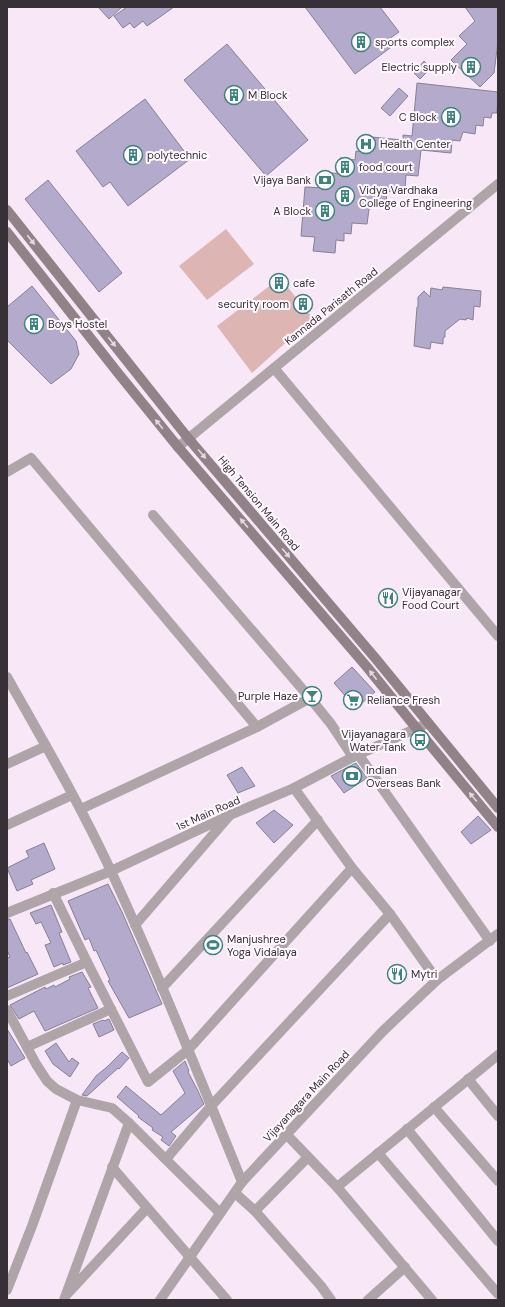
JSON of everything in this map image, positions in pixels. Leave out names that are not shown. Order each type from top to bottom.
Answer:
[{"type":"main road","name":"High Tension Main Road","points":[[7,210],[188,438],[376,659],[498,808]]},
{"type":"main road","points":[[7,232],[178,447],[368,667],[417,730],[498,827]]},
{"type":"street","name":"Kannada Parisath Road","points":[[178,447],[498,184]]},
{"type":"street","points":[[274,368],[498,636]]},
{"type":"street","points":[[7,472],[31,458],[257,726]]},
{"type":"street","points":[[153,515],[331,724],[356,756],[490,941]]},
{"type":"street","points":[[7,676],[10,690],[46,746],[81,809],[111,871],[162,988],[242,1182]]},
{"type":"street","points":[[81,809],[257,726],[310,698]]},
{"type":"street","name":"1st Main Road","points":[[7,913],[53,893],[111,871],[230,815],[294,788],[356,756],[428,724]]},
{"type":"street","points":[[7,764],[46,746]]},
{"type":"street","points":[[294,788],[352,868],[390,914],[437,980]]},
{"type":"street","points":[[7,825],[72,795]]},
{"type":"street","points":[[135,925],[230,815]]},
{"type":"street","points":[[162,988],[318,820]]},
{"type":"street","points":[[53,893],[148,1082],[188,1050],[352,868]]},
{"type":"street","points":[[166,1159],[211,1106],[390,914]]},
{"type":"street","name":"Vijayanagara Main Road","points":[[160,1300],[242,1182],[383,1031],[437,980],[498,934]]},
{"type":"street","points":[[7,996],[87,962]]},
{"type":"street","points":[[28,1047],[111,1009]]},
{"type":"street","points":[[7,1010],[36,1064],[47,1081],[56,1089],[77,1100],[112,1108],[220,1213]]},
{"type":"street","points":[[337,1188],[407,1129],[498,1056]]},
{"type":"street","points":[[468,1079],[498,1116]]},
{"type":"street","points":[[7,1290],[32,1226],[77,1100]]},
{"type":"street","points":[[434,1107],[498,1182]]},
{"type":"street","points":[[65,1298],[129,1123]]},
{"type":"street","points":[[407,1129],[498,1241]]},
{"type":"street","points":[[286,1135],[337,1188],[432,1300]]},
{"type":"street","points":[[378,1153],[498,1294]]},
{"type":"street","points":[[255,1212],[308,1157]]},
{"type":"street","points":[[112,1167],[227,1300]]},
{"type":"street","points":[[235,1193],[255,1212],[321,1286],[331,1300]]},
{"type":"street","points":[[65,1298],[148,1208]]},
{"type":"street","points":[[368,1300],[405,1267]]},
{"type":"shaded area","points":[[226,229],[254,264],[207,300],[179,266]]},
{"type":"shaded area","points":[[280,278],[313,318],[252,373],[217,326]]},
{"type":"building","points":[[98,7],[122,7],[109,19]]},
{"type":"building","points":[[127,7],[174,7],[147,26],[143,21],[134,28],[130,23],[123,28],[114,16]]},
{"type":"building","name":"sports complex","points":[[305,7],[380,7],[399,32],[389,39],[394,45],[355,74]]},
{"type":"building","points":[[465,7],[498,7],[498,42],[494,73],[480,87],[451,60],[467,44],[459,36],[475,21]]},
{"type":"building","name":"M Block","points":[[227,44],[308,140],[266,176],[184,80]]},
{"type":"building","points":[[424,61],[431,68],[420,79],[414,73]]},
{"type":"building","points":[[417,83],[498,92],[497,113],[492,113],[491,118],[484,117],[483,126],[476,125],[475,134],[463,132],[460,141],[452,140],[451,153],[421,150],[418,176],[406,175],[405,189],[387,192],[386,203],[370,202],[367,224],[352,223],[351,234],[344,233],[344,241],[336,240],[335,253],[313,251],[315,237],[301,236],[305,187],[324,188],[326,172],[339,174],[340,158],[355,160],[356,151],[370,152],[371,137],[403,140],[403,135],[412,136]]},
{"type":"building","points":[[399,88],[408,96],[390,116],[381,108]]},
{"type":"building","name":"polytechnic","points":[[145,99],[190,159],[128,206],[110,182],[103,187],[76,151]]},
{"type":"building","points":[[48,180],[122,273],[99,292],[25,199]]},
{"type":"building","name":"cafe","points":[[280,278],[285,284],[277,290],[272,284]]},
{"type":"building","name":"Boys Hostel","points":[[32,286],[76,341],[79,354],[71,369],[51,384],[7,340],[7,307]]},
{"type":"building","points":[[443,287],[481,291],[480,307],[474,306],[473,320],[467,318],[466,320],[460,319],[445,331],[443,344],[431,342],[430,349],[414,346],[418,297],[424,291],[430,297],[431,288],[442,290]]},
{"type":"building","name":"security room","points":[[303,297],[310,305],[304,311],[296,303]]},
{"type":"building","points":[[352,667],[375,692],[356,708],[334,683]]},
{"type":"building","points":[[356,763],[367,778],[344,793],[331,776]]},
{"type":"building","points":[[242,767],[255,786],[238,793],[227,775]]},
{"type":"building","points":[[274,810],[293,825],[274,843],[256,823]]},
{"type":"building","points":[[478,816],[491,830],[471,844],[461,832]]},
{"type":"building","points":[[44,843],[55,869],[31,880],[33,884],[17,891],[7,868],[29,857],[26,851]]},
{"type":"building","points":[[108,884],[122,912],[162,1004],[129,1018],[108,981],[110,980],[96,950],[94,951],[89,938],[85,940],[68,901]]},
{"type":"building","points":[[51,905],[62,932],[59,933],[71,962],[63,965],[63,963],[54,967],[45,945],[51,943],[41,922],[36,924],[30,913]]},
{"type":"building","points":[[7,919],[10,919],[38,974],[7,988],[7,958],[10,957],[7,950]]},
{"type":"building","points":[[82,972],[91,987],[88,988],[98,1008],[45,1031],[34,1011],[19,1019],[10,1005],[45,987],[46,989],[54,985],[55,987],[70,979],[69,977]]},
{"type":"building","points":[[109,1019],[114,1030],[99,1037],[93,1024]]},
{"type":"building","points":[[7,1029],[25,1058],[11,1066],[7,1059]]},
{"type":"building","points":[[56,1043],[69,1062],[72,1058],[79,1063],[70,1077],[53,1064],[45,1051]]},
{"type":"building","points":[[122,1052],[129,1058],[119,1069],[118,1068],[87,1096],[82,1095],[96,1076]]},
{"type":"building","points":[[185,1061],[189,1071],[188,1072],[204,1104],[171,1132],[176,1136],[169,1146],[161,1140],[163,1137],[152,1130],[153,1128],[138,1117],[139,1116],[117,1097],[126,1086],[161,1115],[185,1093],[173,1071]]},
{"type":"place","name":"sports complex","points":[[361,42]]},
{"type":"place","name":"Electric supply","points":[[471,67]]},
{"type":"place","name":"M Block","points":[[234,95]]},
{"type":"place","name":"C Block","points":[[451,117]]},
{"type":"place","name":"Health Center","points":[[366,144]]},
{"type":"place","name":"polytechnic","points":[[133,155]]},
{"type":"place","name":"food court","points":[[345,167]]},
{"type":"place","name":"Vijaya Bank","points":[[325,180]]},
{"type":"place","name":"Vidya Vardhaka College of Engineering","points":[[345,196]]},
{"type":"place","name":"A Block","points":[[325,211]]},
{"type":"place","name":"cafe","points":[[279,283]]},
{"type":"place","name":"security room","points":[[303,304]]},
{"type":"place","name":"Boys Hostel","points":[[34,324]]},
{"type":"place","name":"Vijayanagar Food Court","points":[[388,598]]},
{"type":"place","name":"Purple Haze","points":[[312,696]]},
{"type":"place","name":"Reliance Fresh","points":[[353,700]]},
{"type":"place","name":"Vijayanagara Water Tank","points":[[420,740]]},
{"type":"place","name":"Indian Overseas Bank","points":[[352,776]]},
{"type":"place","name":"Manjushree Yoga Vidalaya","points":[[213,945]]},
{"type":"place","name":"Mytri","points":[[397,974]]}]
